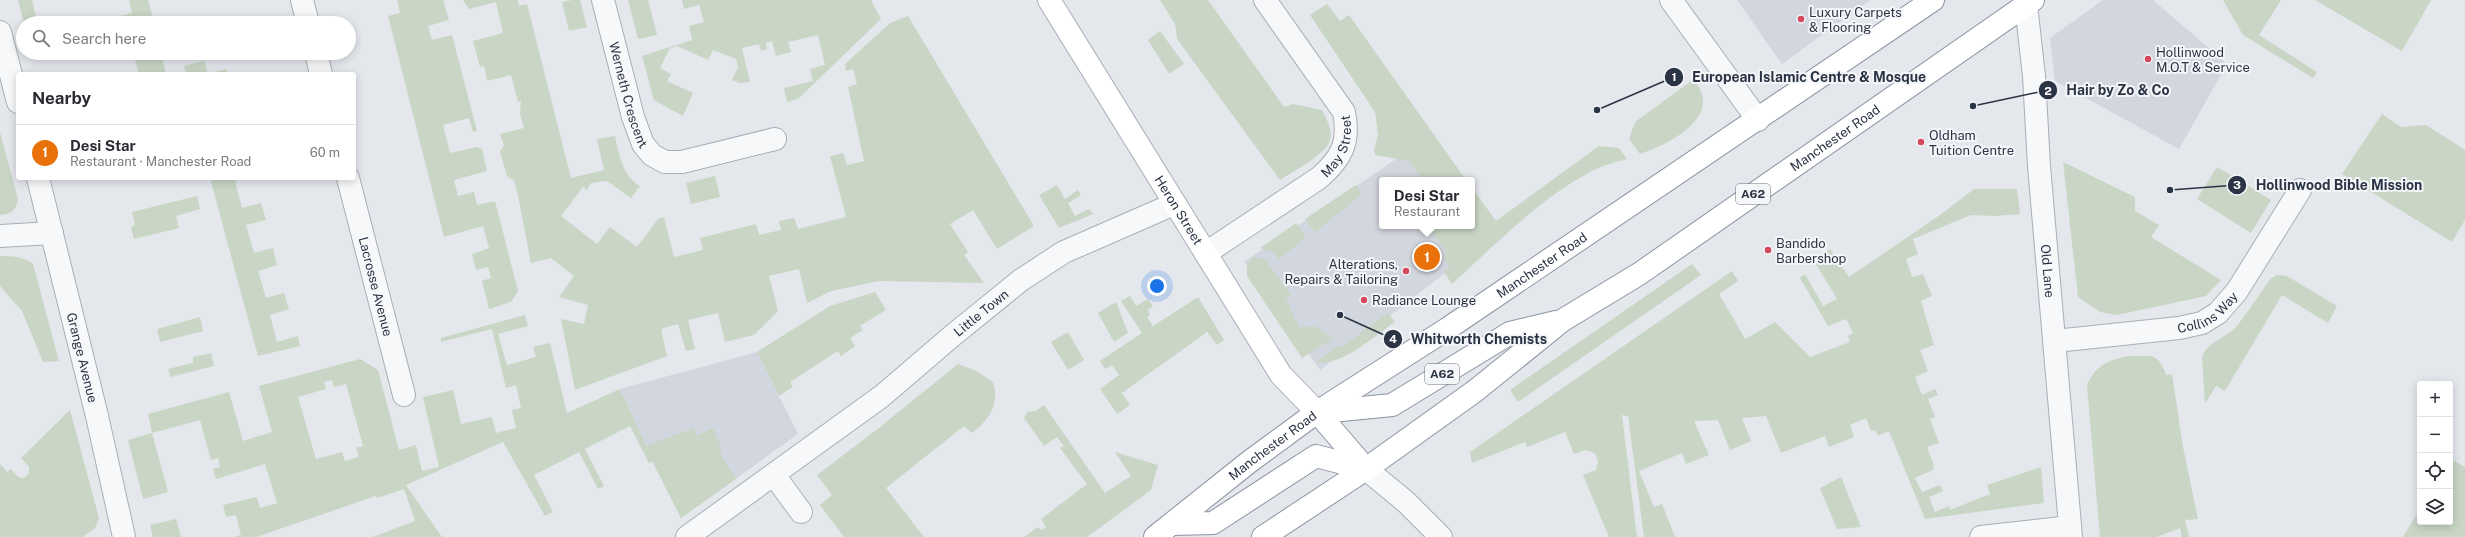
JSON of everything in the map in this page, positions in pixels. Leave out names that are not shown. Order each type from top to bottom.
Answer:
[{"type":"main road","name":"Heron Street","points":[[1049,0],[1281,375],[1318,412],[1366,469]]},
{"type":"main road","name":"Manchester Road","points":[[1155,537],[1249,462],[1318,412],[1447,329],[1758,120],[1933,0]]},
{"type":"main road","name":"Manchester Road","points":[[1263,537],[1366,469],[1475,391],[1563,320],[1639,274],[2030,3]]},
{"type":"main road","name":"A62","points":[[1318,412],[1392,405],[1510,332],[1563,320]]},
{"type":"main road","points":[[1172,524],[1213,523],[1316,456],[1366,469]]},
{"type":"street","points":[[302,0],[306,16]]},
{"type":"street","name":"Werneth Crescent","points":[[603,0],[633,117],[643,144],[652,155],[665,162],[682,162],[775,139]]},
{"type":"street","name":"May Street","points":[[1206,254],[1319,178],[1335,164],[1345,144],[1347,128],[1344,112],[1265,0]]},
{"type":"street","points":[[1672,0],[1758,120]]},
{"type":"street","name":"Old Lane","points":[[2030,3],[2039,166],[2070,532]]},
{"type":"street","points":[[0,32],[16,94]]},
{"type":"street","points":[[318,60],[321,72]]},
{"type":"street","name":"Grange Avenue","points":[[39,180],[97,416],[124,537]]},
{"type":"street","name":"Lacrosse Avenue","points":[[349,180],[404,395]]},
{"type":"street","name":"Collins Way","points":[[2055,341],[2179,328],[2202,323],[2218,313],[2237,291],[2300,190]]},
{"type":"street","name":"Little Town","points":[[687,537],[807,452],[882,396],[1021,280],[1064,252],[1174,204]]},
{"type":"street","points":[[0,236],[52,233]]},
{"type":"street","points":[[1366,469],[1406,502],[1441,537]]},
{"type":"street","points":[[774,475],[801,512]]},
{"type":"street","points":[[1981,537],[2070,532]]},
{"type":"shaded area","points":[[1737,0],[1870,0],[1782,64]]},
{"type":"shaded area","points":[[2103,0],[2153,0],[2227,64],[2179,149],[2055,81],[2050,38]]},
{"type":"shaded area","points":[[1408,151],[1428,177],[1379,177],[1379,229],[1467,229],[1480,246],[1320,370],[1244,262]]},
{"type":"shaded area","points":[[757,352],[798,434],[681,518],[652,461],[620,389]]},
{"type":"green space","points":[[18,0],[32,0],[36,16],[22,16]]},
{"type":"green space","points":[[129,0],[148,0],[152,16],[121,16],[132,13]]},
{"type":"green space","points":[[397,0],[443,0],[449,20],[428,26],[432,40],[452,35],[477,131],[473,132],[469,118],[443,125],[450,153],[477,147],[482,149],[487,171],[454,180],[458,196],[474,192],[477,205],[495,201],[518,291],[511,302],[489,309],[482,281],[491,278],[488,267],[476,270],[472,254],[489,248],[483,226],[444,237],[388,16],[400,13]]},
{"type":"green space","points":[[463,0],[518,0],[519,6],[527,4],[571,178],[604,170],[597,139],[615,136],[625,171],[634,182],[640,186],[631,198],[607,181],[591,183],[587,190],[583,187],[561,216],[597,244],[610,227],[637,247],[658,219],[664,217],[674,257],[703,250],[700,238],[756,224],[759,235],[781,230],[779,221],[794,218],[798,229],[846,217],[830,156],[843,153],[847,165],[864,161],[848,87],[857,84],[853,69],[846,71],[845,64],[890,23],[908,16],[1034,226],[997,249],[973,210],[950,224],[968,252],[964,255],[984,283],[879,281],[831,291],[807,303],[799,269],[769,276],[778,311],[754,335],[725,342],[718,313],[688,320],[695,349],[686,351],[678,324],[661,329],[667,356],[575,390],[561,319],[584,324],[588,305],[559,297],[574,276],[551,258],[531,263],[514,181],[507,176],[500,152],[504,145],[500,134],[524,128],[520,114],[521,101],[518,102],[511,75],[487,81],[484,66],[480,67],[473,41],[503,33],[496,2],[469,9]]},
{"type":"green space","points":[[580,0],[587,27],[569,31],[562,2]]},
{"type":"green space","points":[[628,0],[648,0],[657,35],[638,39]]},
{"type":"green space","points":[[682,0],[871,0],[881,19],[798,99],[787,102],[784,88],[813,81],[810,69],[825,65],[818,35],[788,42],[791,52],[776,56],[772,41],[766,43],[767,49],[761,51],[759,44],[742,48],[750,82],[740,83],[732,80],[738,67],[736,59],[713,50],[708,60],[677,46],[670,48],[660,68],[671,74],[667,81],[693,93],[683,116],[654,100],[642,56],[692,40],[689,26],[704,22],[699,5],[684,9]]},
{"type":"green space","points":[[1160,0],[1208,0],[1284,107],[1293,104],[1322,110],[1331,132],[1330,140],[1323,151],[1280,180],[1177,39],[1175,24]]},
{"type":"green space","points":[[2223,0],[2281,0],[2259,35],[2317,72],[2313,78],[2243,35]]},
{"type":"green space","points":[[2315,0],[2431,0],[2402,51]]},
{"type":"green space","points":[[1327,4],[1340,21],[1349,15],[1464,177],[1420,177],[1409,161],[1375,155],[1374,150],[1378,135],[1375,112],[1310,15]]},
{"type":"green space","points":[[1160,31],[1184,64],[1169,74],[1148,40]]},
{"type":"green space","points":[[135,60],[163,60],[166,72],[138,72]]},
{"type":"green space","points":[[204,61],[207,72],[186,72],[184,66]]},
{"type":"green space","points":[[226,69],[227,72],[215,72]]},
{"type":"green space","points":[[1694,79],[1703,98],[1701,111],[1696,120],[1689,128],[1679,135],[1659,147],[1640,154],[1629,139],[1635,122]]},
{"type":"green space","points":[[2382,114],[2401,127],[2426,125],[2465,150],[2465,220],[2452,242],[2342,174]]},
{"type":"green space","points":[[0,132],[18,199],[16,206],[12,211],[7,214],[0,215]]},
{"type":"green space","points":[[1599,146],[1619,148],[1627,159],[1596,169],[1554,194],[1502,238],[1452,284],[1444,272],[1450,267],[1443,256],[1447,252],[1430,229],[1475,229],[1475,192],[1496,221]]},
{"type":"green space","points":[[2063,162],[2135,197],[2135,211],[2159,225],[2151,237],[2221,280],[2206,296],[2117,315],[2100,312],[2078,297]]},
{"type":"green space","points":[[2217,167],[2271,200],[2251,233],[2197,199]]},
{"type":"green space","points":[[715,176],[720,197],[691,204],[686,183]]},
{"type":"green space","points":[[211,180],[239,180],[235,181],[242,208],[261,203],[266,220],[246,225],[254,253],[273,248],[277,265],[258,271],[266,298],[284,293],[289,309],[270,315],[277,342],[298,336],[300,346],[258,356]]},
{"type":"green space","points":[[1057,185],[1065,199],[1078,190],[1081,195],[1068,203],[1075,216],[1089,209],[1093,214],[1059,228],[1039,195]]},
{"type":"green space","points":[[1356,185],[1361,192],[1359,197],[1315,232],[1305,219]]},
{"type":"green space","points":[[1974,189],[2017,189],[2020,214],[1995,216],[1971,215],[1913,239],[1918,254],[1906,259],[1912,277],[1923,274],[1932,296],[1921,301],[1934,345],[1920,350],[1928,371],[1915,377],[1922,395],[1935,389],[1938,395],[1928,399],[1935,417],[1930,419],[1939,443],[1927,447],[1934,466],[1933,470],[1915,478],[1922,492],[1940,485],[1943,491],[1929,497],[1935,512],[1949,506],[1950,510],[1990,494],[1987,485],[2041,467],[2044,503],[1925,519],[1889,431],[1878,436],[1875,430],[1871,431],[1866,418],[1850,425],[1854,437],[1829,447],[1825,436],[1781,453],[1766,416],[1742,418],[1751,441],[1730,450],[1718,420],[1694,421],[1709,455],[1686,464],[1682,453],[1639,471],[1654,507],[1662,504],[1675,537],[1644,537],[1628,416],[1622,415],[1637,537],[1609,537],[1583,475],[1596,470],[1598,461],[1595,453],[1585,450],[1574,454],[1565,432],[1527,447],[1525,442],[1472,463],[1470,452],[1732,271],[1738,281],[1719,294],[1745,339],[1775,322],[1810,357],[1850,342],[1848,336],[1853,333],[1846,319],[1828,326],[1800,278],[1805,274],[1823,306],[1837,299],[1814,261],[1830,249],[1849,277],[1940,215]]},
{"type":"green space","points":[[197,196],[200,209],[176,216],[179,228],[134,239],[131,227],[135,225],[132,212]]},
{"type":"green space","points":[[1296,223],[1306,238],[1279,259],[1274,253],[1260,248]]},
{"type":"green space","points":[[0,256],[17,257],[25,259],[33,264],[59,361],[43,362],[22,311],[0,286]]},
{"type":"green space","points":[[1253,257],[1265,259],[1291,295],[1286,298],[1299,328],[1315,326],[1332,339],[1302,358],[1247,276],[1247,266]]},
{"type":"green space","points":[[1692,264],[1701,275],[1518,402],[1510,390]]},
{"type":"green space","points":[[2277,275],[2287,276],[2337,306],[2328,323],[2282,295],[2225,391],[2216,386],[2205,404],[2202,357],[2208,347],[2236,327],[2270,279]]},
{"type":"green space","points":[[875,292],[886,310],[860,326],[863,330],[850,338],[855,346],[841,356],[838,351],[790,382],[793,387],[779,396],[757,352],[830,306]]},
{"type":"green space","points":[[1130,296],[1136,306],[1148,299],[1153,306],[1148,310],[1150,315],[1147,317],[1153,326],[1198,297],[1224,340],[1217,345],[1207,332],[1122,393],[1130,405],[1117,414],[1100,389],[1119,375],[1112,365],[1105,369],[1100,361],[1142,333],[1121,301]]},
{"type":"green space","points":[[1116,302],[1128,333],[1114,342],[1098,313]]},
{"type":"green space","points":[[1388,313],[1395,322],[1368,342],[1336,360],[1316,362],[1338,346],[1340,348]]},
{"type":"green space","points":[[525,315],[528,326],[498,334],[507,365],[536,357],[533,347],[550,343],[567,413],[620,389],[646,446],[693,428],[696,436],[713,428],[722,450],[719,452],[736,479],[681,518],[653,462],[649,463],[630,426],[585,449],[604,486],[598,489],[579,452],[534,475],[553,512],[545,516],[503,442],[406,485],[442,537],[373,537],[415,521],[404,489],[377,498],[376,496],[256,537],[234,537],[241,535],[236,515],[226,517],[223,505],[257,497],[260,508],[277,503],[265,464],[216,479],[213,469],[220,467],[218,458],[211,460],[200,420],[152,433],[148,414],[229,392],[243,441],[272,432],[259,386],[360,359],[378,370],[399,450],[416,445],[422,471],[439,467],[423,397],[453,390],[461,424],[492,417],[496,433],[516,428],[512,410],[521,408],[516,385],[506,388],[492,329],[441,342],[441,338]],"holes":[[[332,380],[334,387],[346,384],[363,446],[356,448],[359,457],[345,461],[342,452],[316,459],[298,397],[326,389],[324,382]]]},
{"type":"green space","points":[[200,317],[203,331],[160,342],[157,329]]},
{"type":"green space","points":[[1068,332],[1084,360],[1068,370],[1051,342]]},
{"type":"green space","points":[[211,353],[214,366],[170,377],[168,369],[193,363],[193,357]]},
{"type":"green space","points":[[2129,356],[2153,357],[2160,362],[2166,375],[2172,374],[2183,447],[2198,519],[2185,520],[2189,537],[2182,537],[2180,528],[2157,537],[2100,537],[2087,386],[2094,373],[2099,368],[2115,359]]},
{"type":"green space","points":[[958,364],[976,371],[993,382],[995,397],[992,411],[983,423],[972,433],[964,426],[886,488],[924,537],[844,537],[820,505],[832,495],[817,475],[875,431]]},
{"type":"green space","points":[[1044,405],[1105,493],[1131,476],[1115,452],[1158,465],[1151,490],[1087,537],[1024,537],[1038,527],[1041,530],[1046,527],[1041,519],[1087,484],[1060,448],[1064,446],[1057,437],[1044,446],[1024,418],[1027,412],[1036,411]]},
{"type":"green space","points":[[70,410],[99,518],[95,528],[83,537],[0,537],[0,464],[7,472],[11,469],[18,477],[24,478],[29,473],[29,467],[21,458]]},
{"type":"green space","points":[[152,433],[168,492],[143,499],[128,440]]},
{"type":"green space","points":[[2453,460],[2465,467],[2465,537],[2403,537],[2417,514],[2417,525],[2453,525]]},
{"type":"green space","points":[[1841,477],[1861,527],[1837,529],[1820,488]]},
{"type":"green space","points":[[176,519],[181,537],[153,537],[150,525]]},
{"type":"place","name":"Luxury Carpets & Flooring","points":[[1801,19]]},
{"type":"place","name":"Hollinwood M.O.T & Service","points":[[2148,59]]},
{"type":"place","name":"Hair by Zo & Co","points":[[1973,106]]},
{"type":"place","name":"European Islamic Centre & Mosque","points":[[1597,110]]},
{"type":"place","name":"Oldham Tuition Centre","points":[[1921,142]]},
{"type":"place","name":"Hollinwood Bible Mission","points":[[2170,190]]},
{"type":"place","name":"Bandido Barbershop","points":[[1768,250]]},
{"type":"place","name":"Desi Star","points":[[1427,257]]},
{"type":"place","name":"Alterations, Repairs & Tailoring","points":[[1406,271]]},
{"type":"place","name":"Radiance Lounge","points":[[1364,300]]},
{"type":"place","name":"Whitworth Chemists","points":[[1340,315]]}]
